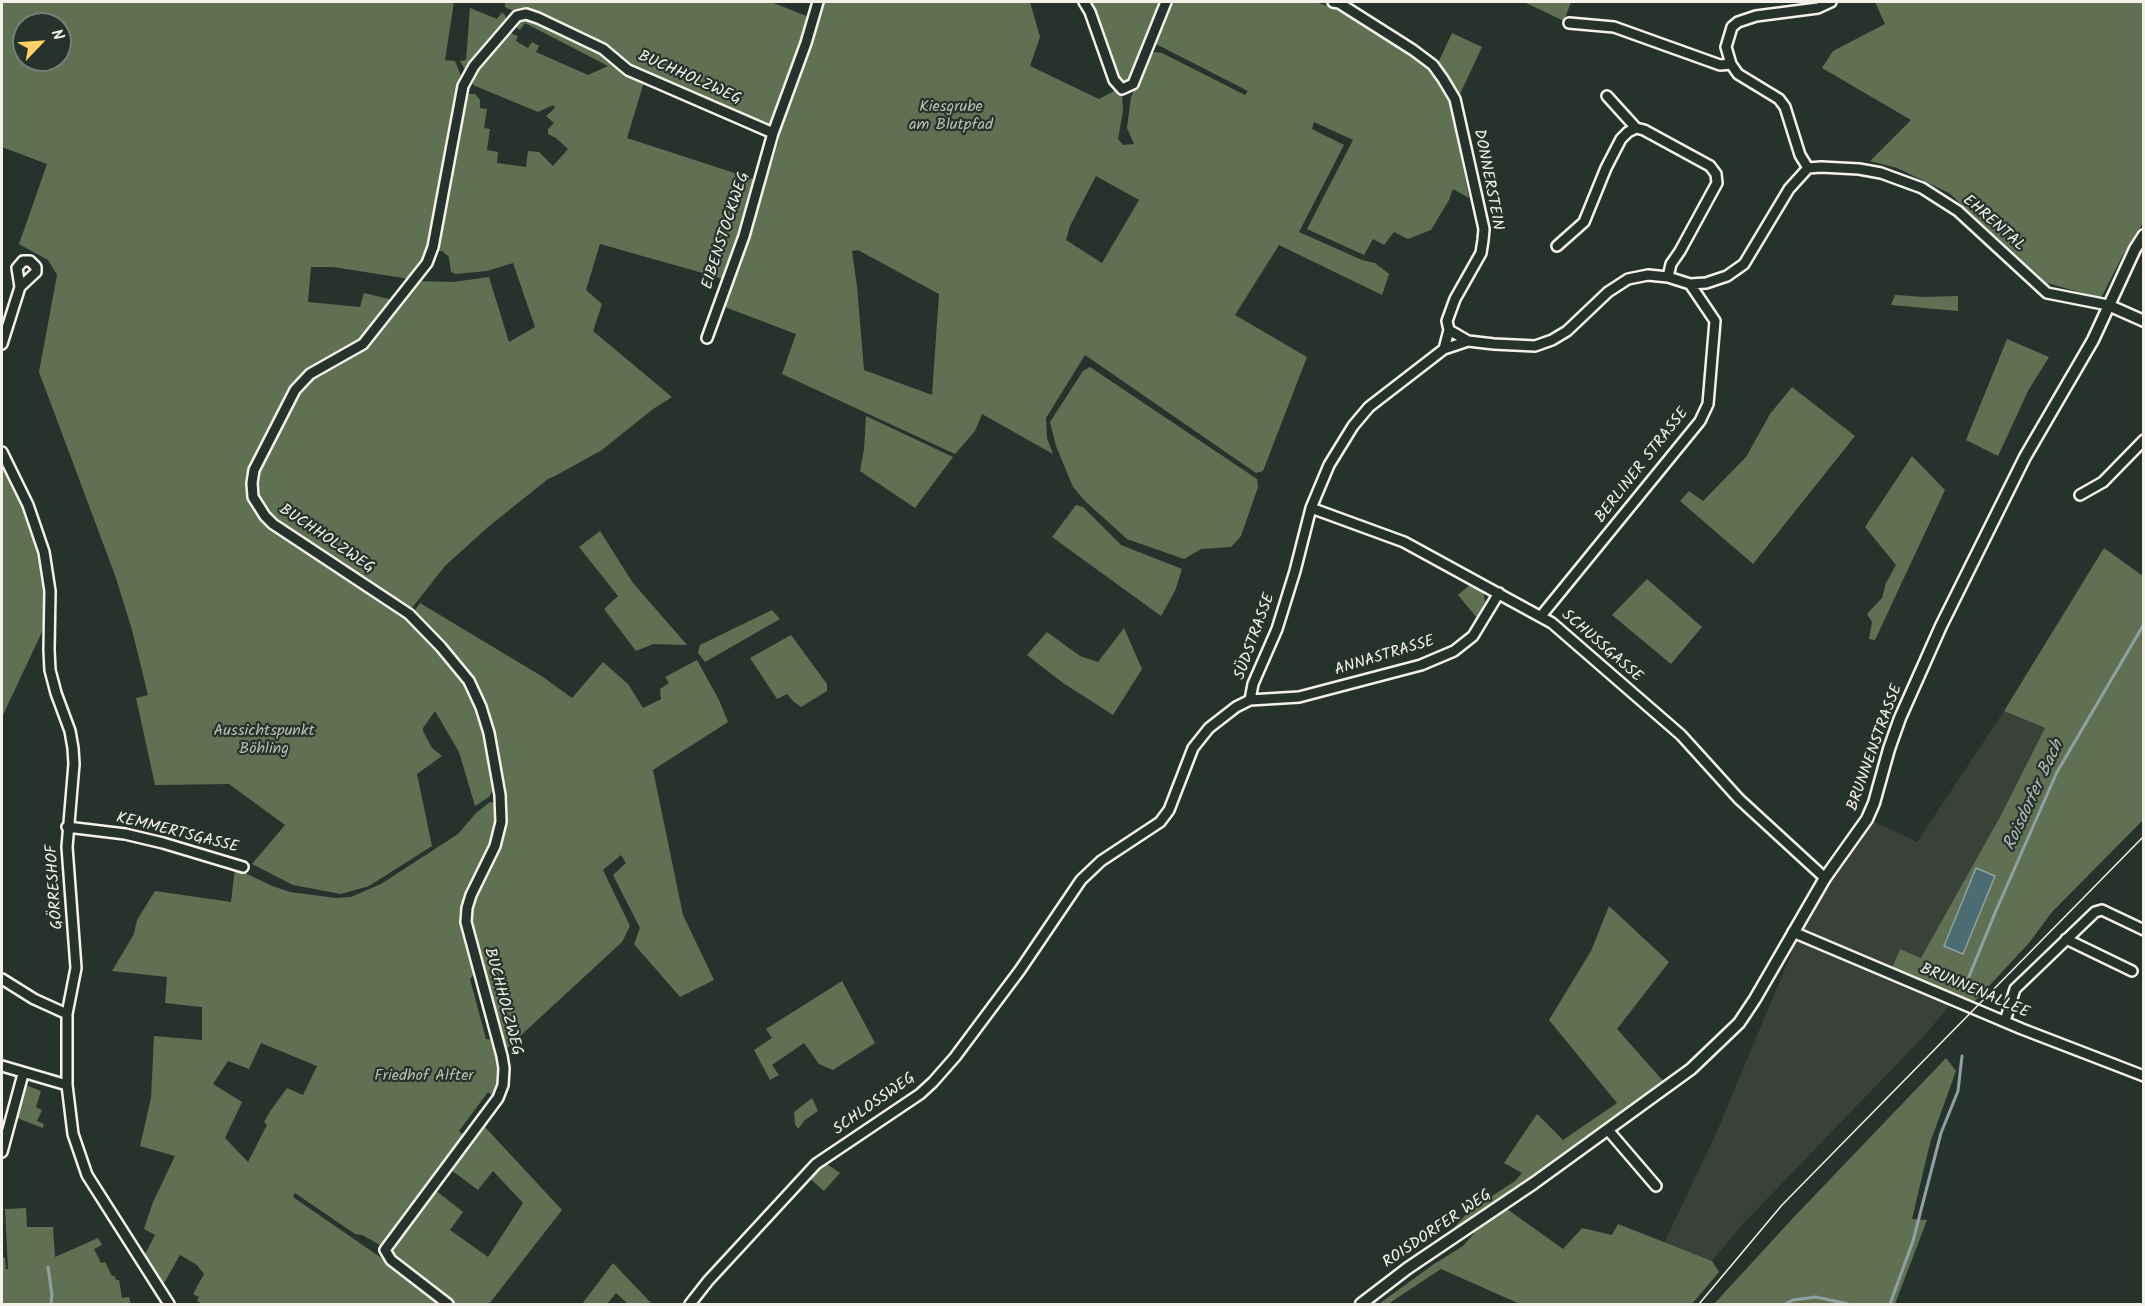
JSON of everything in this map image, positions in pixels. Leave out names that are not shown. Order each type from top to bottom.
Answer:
[{"type":"street","name":"EIBENSTOCKWEG","points":[[707,338],[744,236],[773,133],[806,43],[818,2]]},
{"type":"street","points":[[1084,2],[1090,12],[1114,80],[1122,89],[1133,84],[1166,2]]},
{"type":"street","name":"DONNERSTEIN","points":[[1333,2],[1339,3],[1433,65],[1455,99],[1484,229],[1481,253],[1455,299],[1447,321],[1449,330],[1444,349]]},
{"type":"street","points":[[1449,330],[1468,340],[1535,346],[1567,331],[1608,292],[1628,279],[1648,275],[1668,277],[1690,284],[1706,283],[1727,276],[1744,264],[1789,189],[1809,168],[1800,155],[1785,107],[1779,99],[1738,74],[1731,64],[1726,47],[1732,27],[1738,22],[1756,16],[1818,8],[1831,2]]},
{"type":"street","name":"BUCHHOLZWEG","points":[[448,1305],[390,1260],[385,1250],[498,1098],[503,1085],[502,1056],[466,922],[471,895],[495,846],[501,822],[500,795],[489,733],[481,707],[469,681],[441,647],[409,614],[265,516],[254,496],[252,483],[254,470],[295,390],[310,374],[363,344],[427,263],[435,240],[463,86],[474,66],[517,16],[526,14],[538,18],[603,49],[628,70],[773,133]]},
{"type":"street","points":[[1569,23],[1614,27],[1720,65],[1731,64]]},
{"type":"street","points":[[1607,96],[1636,128],[1644,130],[1710,166],[1716,174],[1717,183],[1671,264],[1668,277]]},
{"type":"street","points":[[1557,246],[1584,222],[1606,168],[1621,139],[1636,128]]},
{"type":"street","name":"EHRENTAL","points":[[1809,168],[1840,168],[1881,173],[1922,188],[1958,211],[2047,293],[2108,305]]},
{"type":"street","name":"BRUNNENSTRASSE","points":[[1534,1183],[1691,1070],[1739,1023],[1755,999],[1824,878],[1867,819],[1896,729],[1941,626],[2025,457],[2092,340],[2144,234]]},
{"type":"street","name":"BERLINER STRASSE","points":[[1541,616],[1693,429],[1708,404],[1714,321],[1690,284]]},
{"type":"street","points":[[2,344],[20,287]]},
{"type":"street","points":[[2108,305],[2144,321]]},
{"type":"street","points":[[1311,508],[1329,465],[1353,426],[1369,407],[1444,349],[1468,340]]},
{"type":"street","points":[[2080,495],[2103,482],[2144,440]]},
{"type":"street","name":"GÖRRESHOF","points":[[2,452],[35,522],[48,572],[50,670],[69,731],[74,757],[67,847],[76,968],[67,1014],[67,1085],[73,1134],[83,1166],[169,1305]]},
{"type":"street","name":"SCHUSSGASSE","points":[[1311,508],[1404,542],[1541,616],[1681,735],[1739,799],[1824,878]]},
{"type":"street","name":"SÜDSTRASSE","points":[[1079,883],[1101,861],[1160,822],[1169,810],[1193,748],[1209,728],[1236,707],[1250,700],[1253,684],[1277,629],[1311,508]]},
{"type":"street","name":"ANNASTRASSE","points":[[1250,700],[1310,694],[1420,665],[1454,651],[1473,636],[1499,592]]},
{"type":"street","name":"KEMMERTSGASSE","points":[[68,827],[125,834],[243,867]]},
{"type":"street","name":"SCHLOSSWEG","points":[[690,1305],[708,1281],[816,1164],[920,1094],[933,1082],[955,1057],[1020,970],[1079,883]]},
{"type":"street","points":[[2005,1021],[2015,989],[2095,912],[2102,910],[2144,930]]},
{"type":"street","name":"BRUNNENALLEE","points":[[1793,932],[2005,1021],[2144,1076]]},
{"type":"street","points":[[2066,939],[2132,971]]},
{"type":"street","points":[[2,980],[34,999],[67,1014]]},
{"type":"street","points":[[2,1066],[67,1085]]},
{"type":"street","points":[[2,1152],[23,1074]]},
{"type":"street","points":[[1608,1130],[1656,1185]]},
{"type":"street","name":"ROISDORFER WEG","points":[[1361,1305],[1408,1268],[1534,1183]]},
{"type":"shaded area","points":[[2004,711],[2045,728],[2001,815],[1921,958],[1900,949],[1888,978],[1950,1005],[1923,1037],[1740,1227],[1712,1261],[1664,1243],[1715,1136],[1802,928],[1835,873],[1871,820],[1917,842]]},
{"type":"green space","points":[[2,2],[454,2],[445,60],[455,61],[461,76],[460,85],[427,255],[418,281],[453,282],[489,277],[509,342],[535,327],[513,263],[487,271],[456,274],[451,272],[449,257],[442,251],[436,251],[465,97],[468,94],[475,94],[480,100],[480,108],[487,109],[484,128],[490,129],[487,150],[498,152],[497,163],[526,167],[528,151],[539,152],[553,166],[568,149],[548,134],[548,129],[554,123],[546,116],[555,108],[553,105],[538,112],[473,85],[471,77],[508,32],[518,36],[516,41],[528,48],[532,42],[539,46],[536,52],[588,75],[608,66],[525,23],[520,30],[514,24],[523,19],[530,19],[599,50],[644,82],[627,138],[756,180],[739,233],[749,236],[779,140],[779,129],[822,2],[1030,2],[1040,37],[1030,66],[1099,99],[1114,91],[1122,95],[1123,111],[1118,139],[1123,145],[1134,144],[1127,128],[1131,97],[1150,55],[1155,52],[1162,53],[1245,95],[1248,91],[1148,40],[1129,81],[1119,79],[1096,11],[1090,2],[1315,2],[1335,8],[1411,53],[1430,70],[1438,63],[1452,33],[1482,47],[1452,111],[1469,198],[1453,189],[1431,230],[1408,239],[1394,232],[1384,245],[1373,239],[1364,255],[1307,229],[1353,140],[1314,122],[1312,129],[1344,145],[1299,232],[1362,260],[1375,263],[1389,274],[1382,295],[1279,245],[1235,315],[1307,357],[1263,471],[1256,473],[1085,355],[1046,418],[1047,438],[1053,454],[982,414],[975,431],[955,454],[782,374],[796,334],[725,307],[746,242],[737,239],[724,279],[600,244],[586,290],[602,304],[593,331],[672,397],[653,409],[602,450],[548,479],[488,527],[445,566],[407,614],[463,678],[477,706],[485,732],[495,785],[489,797],[475,806],[459,752],[435,711],[423,731],[432,748],[442,756],[417,774],[432,846],[369,886],[341,894],[293,885],[252,864],[285,825],[229,784],[155,785],[136,698],[148,695],[132,630],[116,578],[39,372],[57,275],[48,260],[19,244],[47,164],[2,147]],"holes":[[[1096,176],[1139,200],[1102,263],[1066,240],[1070,226]],[[858,250],[939,294],[932,395],[864,370],[852,251]],[[311,267],[333,267],[410,279],[393,300],[364,293],[360,307],[308,302]]]},
{"type":"green space","points":[[505,2],[771,2],[809,17],[792,71],[768,126],[640,71],[604,43],[535,11],[511,10],[505,7]]},
{"type":"green space","points":[[1524,2],[1571,2],[1564,21]]},
{"type":"green space","points":[[1875,2],[2143,2],[2143,223],[2123,255],[2101,298],[2047,283],[1949,193],[1897,168],[1870,161],[1911,120],[1822,68],[1833,51],[1885,24]]},
{"type":"green space","points":[[470,8],[497,19],[502,12],[506,19],[468,69],[464,68],[460,61],[466,60]]},
{"type":"green space","points":[[1895,295],[1958,296],[1958,311],[1891,305]]},
{"type":"green space","points":[[2007,339],[2049,357],[2028,391],[1998,456],[1966,440]]},
{"type":"green space","points":[[1090,367],[1257,479],[1258,487],[1241,536],[1231,547],[1201,549],[1184,559],[1127,539],[1073,487],[1056,446],[1050,422],[1083,371]]},
{"type":"green space","points":[[1792,387],[1855,436],[1753,564],[1680,501],[1689,491],[1703,501],[1746,457],[1770,414]]},
{"type":"green space","points":[[866,416],[953,457],[915,508],[860,471]]},
{"type":"green space","points":[[2,452],[44,552],[49,617],[2,717]]},
{"type":"green space","points":[[1912,456],[1945,490],[1875,640],[1869,639],[1872,622],[1867,614],[1882,598],[1886,583],[1896,565],[1865,527]]},
{"type":"green space","points":[[1076,505],[1083,507],[1121,545],[1182,569],[1175,591],[1161,616],[1052,537]]},
{"type":"green space","points":[[600,531],[633,583],[687,645],[653,644],[636,651],[604,609],[618,596],[579,547]]},
{"type":"green space","points":[[2104,548],[2143,576],[2143,820],[2052,912],[2029,943],[1974,1002],[1892,968],[1900,949],[1921,958],[2001,815],[2045,728],[2004,711]]},
{"type":"green space","points":[[1647,579],[1702,627],[1671,664],[1612,615]]},
{"type":"green space","points":[[1470,585],[1484,593],[1485,602],[1477,618],[1458,595]]},
{"type":"green space","points":[[420,603],[543,677],[572,698],[603,662],[628,684],[643,708],[661,699],[660,689],[669,683],[665,677],[697,660],[728,722],[653,770],[683,915],[714,980],[680,997],[634,944],[640,928],[613,875],[626,863],[621,855],[603,870],[630,926],[622,942],[505,1050],[472,924],[472,905],[504,833],[504,794],[468,674],[416,618],[413,613]]},
{"type":"green space","points":[[772,610],[780,619],[705,662],[698,653],[700,645]]},
{"type":"green space","points":[[1124,628],[1142,669],[1113,715],[1063,683],[1027,655],[1047,632],[1080,656],[1098,662]]},
{"type":"green space","points":[[791,635],[827,684],[827,691],[801,707],[787,694],[777,699],[750,658]]},
{"type":"green space","name":"Friedhof Alfter","points":[[490,802],[496,803],[497,826],[488,854],[466,890],[459,915],[475,973],[470,979],[486,1039],[493,1040],[497,1055],[499,1077],[492,1095],[488,1092],[459,1131],[463,1135],[454,1151],[382,1246],[362,1235],[355,1234],[295,1193],[293,1197],[443,1304],[203,1304],[197,1301],[199,1297],[193,1294],[204,1274],[197,1265],[180,1255],[163,1285],[143,1258],[155,1235],[144,1229],[153,1202],[175,1156],[140,1146],[151,1098],[154,1036],[202,1040],[202,1007],[165,1003],[167,977],[112,971],[134,934],[137,920],[155,891],[231,902],[235,868],[290,892],[336,898],[351,897],[381,884],[458,834],[476,813]],"holes":[[[261,1043],[317,1066],[303,1095],[287,1088],[271,1110],[264,1122],[267,1125],[248,1162],[225,1138],[242,1102],[213,1084],[228,1061],[249,1069]]]},
{"type":"green space","points":[[1609,906],[1669,962],[1617,1029],[1664,1082],[1481,1214],[1451,1231],[1469,1211],[1515,1181],[1522,1173],[1504,1163],[1537,1114],[1563,1140],[1617,1103],[1549,1020],[1591,951]]},
{"type":"green space","points":[[842,981],[875,1043],[833,1070],[819,1064],[804,1043],[772,1065],[779,1075],[770,1080],[754,1050],[772,1038],[766,1029]]},
{"type":"green space","points":[[1946,1058],[1956,1071],[1930,1143],[1912,1219],[1927,1220],[1895,1304],[1714,1304],[1793,1218]]},
{"type":"green space","points":[[26,1085],[41,1091],[36,1107],[42,1110],[37,1121],[44,1124],[43,1128],[17,1118]]},
{"type":"green space","points":[[812,1098],[818,1111],[805,1120],[798,1129],[794,1112]]},
{"type":"green space","points":[[484,1126],[562,1210],[489,1304],[454,1304],[393,1250],[435,1190],[463,1212],[450,1230],[488,1257],[523,1203],[493,1171],[478,1190],[451,1170]]},
{"type":"green space","points":[[824,1162],[840,1173],[824,1191],[808,1177]]},
{"type":"green space","points":[[26,1208],[27,1227],[53,1227],[55,1257],[98,1238],[102,1245],[94,1249],[101,1263],[105,1262],[112,1276],[119,1280],[122,1298],[129,1297],[131,1304],[2,1304],[2,1257],[5,1258],[6,1269],[8,1269],[5,1209]]},
{"type":"green space","points":[[1507,1209],[1563,1249],[1582,1228],[1612,1235],[1618,1224],[1712,1261],[1719,1272],[1692,1304],[1520,1304],[1441,1269],[1388,1304],[1379,1304],[1463,1246],[1476,1231]]},
{"type":"green space","points":[[613,1263],[652,1304],[628,1304],[616,1293],[607,1304],[582,1304]]},
{"type":"water","points":[[1976,868],[1995,876],[1963,954],[1944,946]]},
{"type":"waterway","name":"Roisdorfer Bach","points":[[1968,987],[1968,979],[1995,913],[2057,772],[2144,624]]},
{"type":"waterway","name":"Roisdorfer Bach","points":[[1890,1304],[1913,1241],[1941,1133],[1958,1091],[1962,1056]]},
{"type":"waterway","points":[[48,1267],[51,1304]]},
{"type":"waterway","name":"Roisdorfer Bach","points":[[1785,1304],[1793,1300],[1816,1297],[1848,1304]]},
{"type":"tram line","points":[[1699,1304],[1782,1205],[2144,836]]},
{"type":"park label","name":"Kiesgrube am Blutpfad","points":[[951,117]]},
{"type":"park label","name":"Aussichtspunkt Böhling","points":[[264,741]]}]
